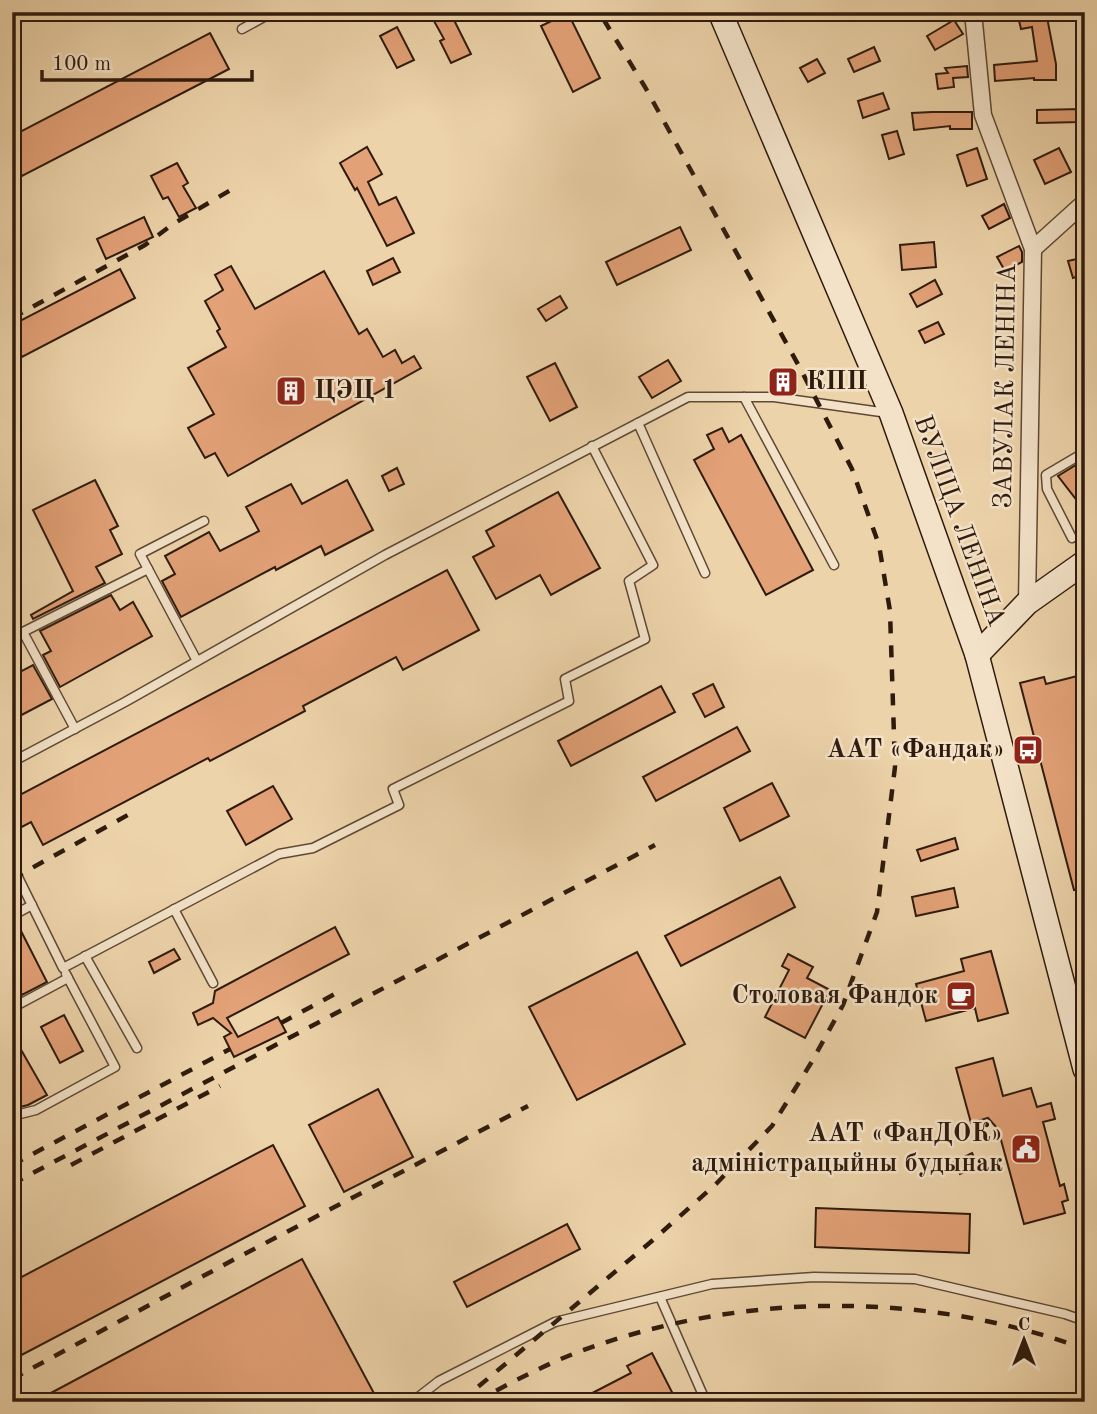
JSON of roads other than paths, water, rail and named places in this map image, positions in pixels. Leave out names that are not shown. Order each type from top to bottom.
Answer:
[{"type":"main road","name":"ВУЛІЦА ЛЕНІНА","points":[[720,12],[891,414],[977,654],[1085,1069]]},
{"type":"main road","points":[[977,654],[1027,603],[1085,562]]},
{"type":"street","name":"ЗАВУЛАК ЛЕНІНА","points":[[973,12],[983,115],[1033,249],[1027,603]]},
{"type":"street","points":[[1033,249],[1085,202]]},
{"type":"lane","points":[[242,29],[273,12]]},
{"type":"lane","points":[[12,762],[385,555],[688,397],[774,397],[891,414]]},
{"type":"lane","points":[[744,397],[834,565]]},
{"type":"lane","points":[[638,423],[705,573]]},
{"type":"lane","points":[[63,968],[279,854],[313,848],[399,805],[393,789],[569,701],[565,679],[645,639],[629,581],[653,565],[592,446]]},
{"type":"lane","points":[[1072,538],[1047,489],[1046,475],[1085,452]]},
{"type":"lane","points":[[197,661],[140,554],[204,521]]},
{"type":"lane","points":[[75,729],[23,632],[148,569]]},
{"type":"lane","points":[[12,865],[115,1067],[36,1110],[12,1116]]},
{"type":"lane","points":[[12,916],[32,905]]},
{"type":"lane","points":[[174,909],[213,983]]},
{"type":"lane","points":[[85,956],[137,1048]]},
{"type":"lane","points":[[12,1007],[68,978]]},
{"type":"lane","points":[[412,1402],[439,1381],[555,1322],[712,1284],[814,1277],[915,1279],[1085,1321]]},
{"type":"lane","points":[[660,1297],[706,1402]]},
{"type":"railway","points":[[460,1402],[653,1240],[716,1184],[772,1126],[843,1005],[877,912],[895,767],[890,611],[879,545],[852,469],[800,368],[645,87],[599,12]]},
{"type":"railway","points":[[12,318],[145,245],[173,224],[234,188]]},
{"type":"railway","points":[[12,879],[135,811]]},
{"type":"railway","points":[[12,1184],[655,845]]},
{"type":"railway","points":[[281,1023],[344,989]]},
{"type":"railway","points":[[12,1165],[230,1049]]},
{"type":"railway","points":[[71,1165],[220,1086]]},
{"type":"railway","points":[[12,1379],[528,1106]]},
{"type":"railway","points":[[475,1402],[549,1364],[595,1346],[654,1328],[778,1308],[840,1306],[903,1309],[965,1317],[1026,1330],[1085,1349]]},
{"type":"place","name":"КПП","points":[[783,382]]},
{"type":"place","name":"ЦЭЦ 1","points":[[291,391]]},
{"type":"place","name":"ААТ «Фандак»","points":[[1028,750]]},
{"type":"place","name":"Столовая Фандок","points":[[961,996]]},
{"type":"place","name":"ААТ «ФанДОК» адміністрацыйны будынак","points":[[1026,1149]]}]
